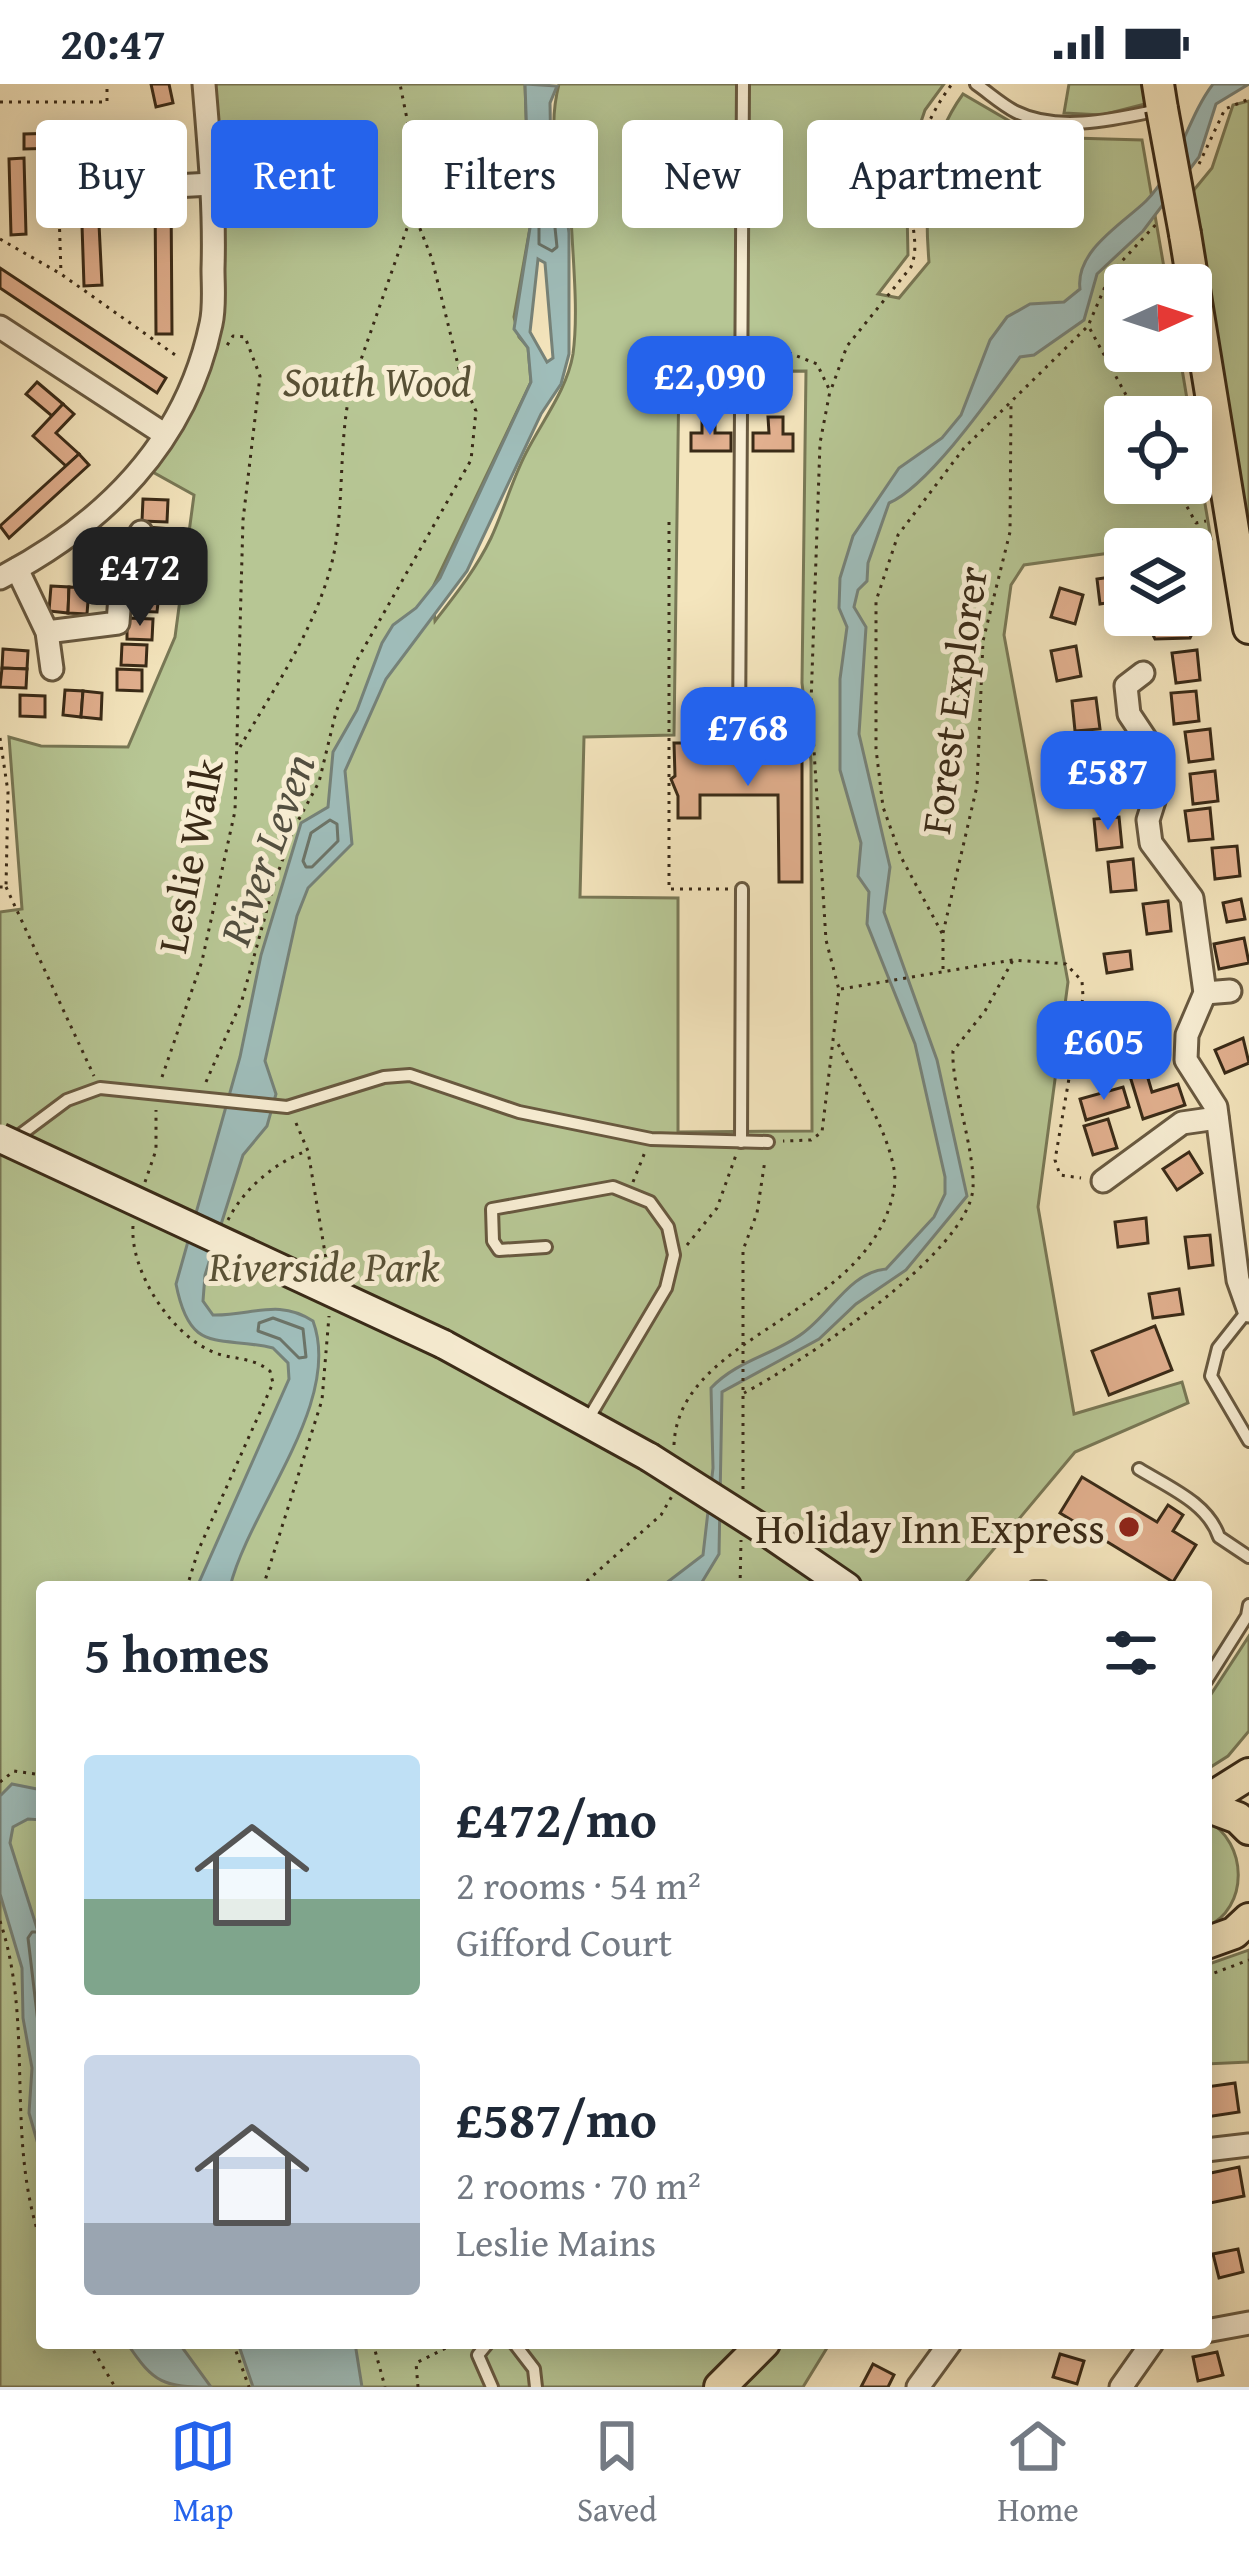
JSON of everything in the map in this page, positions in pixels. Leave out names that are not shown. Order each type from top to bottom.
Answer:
[{"type":"main road","points":[[1160,96],[1172,228],[1249,628]]},
{"type":"main road","points":[[0,1138],[443,1344],[649,1457],[752,1531],[837,1581]]},
{"type":"main road","points":[[1212,1799],[1249,1774]]},
{"type":"main road","points":[[1212,1806],[1249,1829]]},
{"type":"main road","points":[[720,2387],[758,2349]]},
{"type":"street","points":[[204,84],[211,172]]},
{"type":"street","points":[[52,669],[47,632],[9,573],[62,545],[121,492],[183,406],[212,322],[212,228]]},
{"type":"street","points":[[0,327],[164,434]]},
{"type":"street","points":[[47,632],[118,623],[122,569],[141,532]]},
{"type":"street","points":[[1103,679],[1134,680],[1129,714],[1160,758],[1160,782],[1148,820],[1150,843],[1192,898],[1205,993],[1185,1048],[1192,1070],[1213,1096],[1238,1280],[1248,1310]]},
{"type":"street","points":[[1205,993],[1230,992]]},
{"type":"street","points":[[1103,1181],[1182,1123],[1217,1118]]},
{"type":"street","points":[[1212,2149],[1249,2145]]},
{"type":"street","points":[[1212,2329],[1249,2323]]},
{"type":"street","points":[[918,2387],[946,2349]]},
{"type":"street","points":[[1121,2387],[1148,2349]]},
{"type":"lane","points":[[739,737],[743,84]]},
{"type":"lane","points":[[976,84],[1016,112],[1040,120],[1104,122],[1160,96]]},
{"type":"lane","points":[[741,1142],[742,889]]},
{"type":"lane","points":[[0,1151],[67,1100],[100,1088],[284,1107],[384,1077],[410,1076],[520,1112],[651,1139],[768,1142]]},
{"type":"lane","points":[[546,1247],[499,1250],[492,1209],[614,1187],[650,1202],[661,1213],[674,1255],[666,1288],[587,1421]]},
{"type":"lane","points":[[1248,1310],[1218,1348],[1211,1376],[1249,1441]]},
{"type":"lane","points":[[1138,1469],[1201,1508],[1213,1519],[1219,1537],[1249,1557]]},
{"type":"lane","points":[[1212,1671],[1247,1616],[1249,1605]]},
{"type":"lane","points":[[483,2349],[478,2355],[492,2387]]},
{"type":"lane","points":[[519,2349],[534,2369],[536,2387]]},
{"type":"path","points":[[0,102],[107,102],[107,84]]},
{"type":"path","name":"Leslie Walk","points":[[400,84],[407,120]]},
{"type":"path","points":[[742,1491],[743,1250],[757,1213],[768,1142],[811,1140],[822,1132],[839,990],[826,940],[811,703],[820,443],[830,392],[847,346],[911,267],[917,253],[911,209],[915,161],[931,112],[952,84]]},
{"type":"path","points":[[1195,171],[1225,109],[1249,99]]},
{"type":"path","points":[[60,228],[61,274]]},
{"type":"path","name":"Leslie Walk","points":[[142,1192],[156,1150],[156,1093],[202,961],[221,883],[236,811],[239,749],[325,589],[336,545],[350,392],[406,228]]},
{"type":"path","points":[[205,1096],[242,1000],[274,884],[293,830],[319,782],[336,712],[357,660],[471,460],[476,411],[461,377],[439,280],[419,228]]},
{"type":"path","name":"Forest Explorer","points":[[943,935],[902,857],[884,807],[876,749],[876,601],[898,535],[964,448],[1088,326],[1111,273],[1172,228]]},
{"type":"path","points":[[0,239],[61,274],[195,369]]},
{"type":"path","points":[[1088,326],[1126,396]]},
{"type":"path","points":[[220,355],[233,336],[245,337],[260,376],[243,520],[239,749]]},
{"type":"path","points":[[740,346],[772,346],[817,364],[830,392]]},
{"type":"path","name":"Forest Explorer","points":[[943,969],[943,935],[976,786],[983,641],[1010,532],[1011,400]]},
{"type":"path","points":[[1186,504],[1196,523],[1231,518]]},
{"type":"path","points":[[670,522],[669,889],[742,889]]},
{"type":"path","points":[[0,739],[8,792],[3,887],[100,1088]]},
{"type":"path","points":[[839,990],[1013,960],[1066,964],[1082,981],[1080,1028],[1054,1160],[1056,1171],[1067,1177]]},
{"type":"path","points":[[742,1394],[800,1364],[932,1258],[965,1213],[973,1186],[953,1051],[985,1010],[1013,960]]},
{"type":"path","points":[[742,1346],[803,1309],[843,1276],[876,1242],[892,1200],[895,1173],[889,1150],[834,1038]]},
{"type":"path","points":[[284,1107],[308,1151],[327,1271]]},
{"type":"path","points":[[634,1181],[651,1139]]},
{"type":"path","points":[[674,1255],[696,1238],[717,1208],[741,1142]]},
{"type":"path","points":[[226,1222],[238,1199],[285,1160],[308,1151]]},
{"type":"path","points":[[135,1212],[132,1238],[146,1277],[178,1332],[213,1353],[255,1359],[271,1370],[273,1384],[198,1551],[190,1581]]},
{"type":"path","points":[[265,1581],[322,1400],[329,1314]]},
{"type":"path","points":[[740,1581],[752,1531]]},
{"type":"path","points":[[0,1782],[14,1771],[36,1774]]},
{"type":"path","points":[[0,1921],[14,1969],[22,2162],[36,2227]]},
{"type":"path","points":[[1212,1969],[1237,1938]]},
{"type":"path","points":[[93,2349],[116,2387]]},
{"type":"path","points":[[235,2349],[249,2387]]},
{"type":"path","points":[[376,2349],[385,2387]]},
{"type":"path","points":[[418,2387],[416,2363],[443,2349]]},
{"type":"green space","name":"Riverside Park","points":[[211,84],[525,84],[526,120],[402,120],[402,228],[530,228],[514,317],[519,337],[528,347],[531,382],[432,589],[435,621],[485,549],[573,354],[571,228],[598,228],[598,120],[554,120],[559,84],[944,84],[922,120],[807,120],[807,228],[907,228],[908,255],[878,294],[899,298],[929,262],[927,228],[1084,228],[1084,138],[1142,140],[1163,264],[1104,264],[1104,372],[1182,372],[1186,396],[1104,396],[1104,504],[1205,504],[1209,528],[1104,528],[1104,554],[1024,565],[1011,585],[1004,635],[1068,982],[1038,1207],[1074,1414],[1182,1382],[1188,1403],[1075,1452],[967,1581],[36,1581],[36,2349],[749,2349],[711,2387],[0,2387],[0,912],[22,909],[9,737],[41,746],[128,747],[175,637],[194,495],[151,471],[217,319],[215,228],[378,228],[378,120],[212,120]],"holes":[[[806,371],[802,683],[811,761],[812,1131],[678,1132],[678,898],[580,897],[584,737],[674,735],[679,372]]]},
{"type":"green space","points":[[1069,84],[1145,84],[1149,103],[1102,115],[1064,113]]},
{"type":"green space","name":"Riverside Park","points":[[963,94],[1008,120],[948,120]]},
{"type":"green space","points":[[1249,101],[1249,552],[1212,332],[1212,264],[1200,264],[1189,196],[1212,168],[1233,105]]},
{"type":"green space","points":[[1249,1636],[1249,1731],[1228,1756],[1212,1766],[1212,1693]]},
{"type":"green space","points":[[1212,1824],[1230,1843],[1238,1875],[1230,1906],[1212,1923]]},
{"type":"green space","points":[[1249,1950],[1249,2062],[1212,2064],[1212,1963]]},
{"type":"green space","points":[[777,2349],[826,2349],[803,2387],[738,2387]]},
{"type":"water","points":[[525,84],[557,86],[550,120],[526,120]]},
{"type":"water","points":[[1213,84],[1249,84],[1216,104],[1199,157],[1143,231],[1097,274],[1084,320],[1034,355],[1020,357],[941,459],[889,503],[868,563],[867,581],[858,590],[854,607],[866,627],[859,734],[890,867],[884,912],[937,1060],[967,1196],[906,1270],[856,1304],[819,1339],[722,1392],[719,1554],[703,1581],[669,1581],[703,1555],[713,1468],[711,1388],[732,1371],[803,1333],[862,1277],[886,1269],[934,1217],[945,1194],[915,1044],[867,924],[869,892],[858,876],[861,843],[840,770],[840,679],[847,627],[839,608],[840,578],[853,536],[899,468],[942,438],[961,415],[990,340],[1007,317],[1030,304],[1064,302],[1080,289],[1080,275],[1092,251],[1146,201]]},
{"type":"water","points":[[530,228],[568,228],[569,354],[561,384],[541,414],[467,571],[386,679],[345,771],[352,844],[308,888],[297,916],[265,1061],[276,1094],[267,1126],[243,1155],[205,1275],[203,1301],[213,1315],[276,1309],[313,1321],[319,1352],[316,1385],[305,1420],[232,1581],[200,1581],[289,1379],[288,1363],[273,1348],[222,1341],[198,1332],[189,1323],[176,1284],[240,1057],[261,955],[301,823],[328,807],[333,752],[357,710],[382,643],[393,625],[416,608],[440,578],[531,382],[528,348],[514,329]],"holes":[[[538,259],[545,263],[553,358],[547,362],[530,332]]]},
{"type":"water","points":[[12,1784],[36,1789],[36,1820],[13,1827],[10,1843],[36,1925],[36,2137],[29,2113],[32,2068],[23,2018],[22,1968],[0,1894],[0,1796]]},
{"type":"water","points":[[132,2349],[183,2349],[211,2387],[171,2384],[145,2367]]},
{"type":"water","points":[[240,2349],[356,2349],[362,2387],[253,2387]]},
{"type":"building","points":[[151,84],[169,84],[173,103],[156,107]]},
{"type":"building","points":[[24,134],[36,134],[36,149],[24,149]]},
{"type":"building","points":[[24,158],[26,234],[11,235],[9,159]]},
{"type":"building","points":[[82,228],[99,228],[102,285],[84,286]]},
{"type":"building","points":[[155,228],[171,228],[172,334],[156,334]]},
{"type":"building","points":[[0,268],[166,378],[157,393],[0,288]]},
{"type":"building","points":[[37,382],[63,404],[52,416],[26,394]]},
{"type":"building","points":[[63,404],[74,414],[56,433],[79,454],[66,466],[33,436]]},
{"type":"building","points":[[702,417],[715,417],[715,433],[731,433],[731,451],[691,451],[691,433],[702,433]]},
{"type":"building","points":[[768,417],[783,417],[783,434],[793,434],[793,451],[753,451],[753,433],[769,433]]},
{"type":"building","points":[[79,454],[89,465],[9,538],[0,526]]},
{"type":"building","points":[[143,499],[168,500],[167,522],[142,521]]},
{"type":"building","points":[[146,527],[171,529],[171,547],[145,546]]},
{"type":"building","points":[[145,546],[171,547],[169,566],[144,565]]},
{"type":"building","points":[[85,558],[110,559],[109,580],[84,579]]},
{"type":"building","points":[[134,573],[160,574],[159,593],[133,591]]},
{"type":"building","points":[[1104,578],[1104,603],[1100,604],[1097,579]]},
{"type":"building","points":[[51,586],[69,587],[68,613],[49,611]]},
{"type":"building","points":[[69,587],[89,588],[87,614],[68,613]]},
{"type":"building","points":[[1060,588],[1083,595],[1075,624],[1051,617]]},
{"type":"building","points":[[133,591],[159,593],[157,612],[132,611]]},
{"type":"building","points":[[127,618],[153,619],[152,640],[127,639]]},
{"type":"building","points":[[1154,636],[1191,636],[1190,638]]},
{"type":"building","points":[[122,644],[147,645],[146,666],[121,665]]},
{"type":"building","points":[[1076,646],[1081,676],[1057,681],[1051,651]]},
{"type":"building","points":[[3,649],[28,651],[27,669],[2,668]]},
{"type":"building","points":[[1197,650],[1200,680],[1176,683],[1172,653]]},
{"type":"building","points":[[2,668],[27,669],[26,688],[0,687]]},
{"type":"building","points":[[117,669],[142,670],[142,691],[117,690]]},
{"type":"building","points":[[65,690],[83,691],[81,717],[63,715]]},
{"type":"building","points":[[83,691],[102,693],[101,719],[81,717]]},
{"type":"building","points":[[1196,691],[1199,721],[1174,724],[1171,693]]},
{"type":"building","points":[[20,695],[45,696],[45,717],[20,716]]},
{"type":"building","points":[[1096,698],[1100,729],[1075,731],[1072,701]]},
{"type":"building","points":[[1210,729],[1213,759],[1189,762],[1185,732]]},
{"type":"building","points":[[1109,735],[1113,765],[1088,768],[1085,738]]},
{"type":"building","points":[[674,743],[698,743],[699,750],[776,751],[776,744],[802,744],[802,882],[779,882],[778,795],[700,795],[700,818],[678,818],[678,796],[671,779],[675,776]]},
{"type":"building","points":[[1215,771],[1218,801],[1193,804],[1190,774]]},
{"type":"building","points":[[1124,772],[1127,802],[1103,805],[1099,775]]},
{"type":"building","points":[[1210,808],[1213,839],[1189,841],[1185,811]]},
{"type":"building","points":[[1119,817],[1122,847],[1097,850],[1094,819]]},
{"type":"building","points":[[1237,846],[1240,876],[1215,879],[1212,848]]},
{"type":"building","points":[[1133,859],[1136,890],[1111,892],[1108,862]]},
{"type":"building","points":[[1241,899],[1245,919],[1227,922],[1223,903]]},
{"type":"building","points":[[1168,901],[1171,931],[1147,934],[1143,904]]},
{"type":"building","points":[[1244,938],[1249,963],[1219,969],[1214,944]]},
{"type":"building","points":[[1130,951],[1132,969],[1107,973],[1104,954]]},
{"type":"building","points":[[1160,1029],[1165,1044],[1140,1053],[1135,1038]]},
{"type":"building","points":[[1243,1038],[1249,1063],[1225,1073],[1215,1050]]},
{"type":"building","points":[[1145,1068],[1152,1092],[1178,1084],[1185,1105],[1143,1119],[1129,1073]]},
{"type":"building","points":[[1123,1087],[1129,1107],[1086,1120],[1080,1099]]},
{"type":"building","points":[[1108,1119],[1117,1148],[1093,1155],[1084,1126]]},
{"type":"building","points":[[1189,1152],[1202,1173],[1177,1190],[1163,1169]]},
{"type":"building","points":[[1146,1218],[1148,1243],[1118,1247],[1115,1222]]},
{"type":"building","points":[[1210,1235],[1213,1265],[1189,1268],[1185,1237]]},
{"type":"building","points":[[1179,1289],[1183,1314],[1153,1318],[1149,1294]]},
{"type":"building","points":[[1155,1326],[1172,1370],[1109,1395],[1092,1351]]},
{"type":"building","name":"Holiday Inn Express","points":[[1082,1477],[1157,1522],[1168,1505],[1183,1515],[1173,1531],[1196,1545],[1171,1581],[1060,1513]]},
{"type":"building","points":[[1235,2083],[1239,2112],[1212,2116],[1212,2086]]},
{"type":"building","points":[[1239,2167],[1244,2196],[1212,2203],[1212,2173]]},
{"type":"building","points":[[1238,2249],[1243,2272],[1219,2278],[1213,2254]]},
{"type":"building","points":[[1217,2352],[1223,2375],[1198,2381],[1193,2357]]},
{"type":"building","points":[[1060,2354],[1084,2361],[1077,2384],[1053,2377]]},
{"type":"building","points":[[873,2364],[894,2375],[888,2387],[861,2387]]},
{"type":"place","name":"Holiday Inn Express","points":[[1129,1527]]},
{"type":"park label","name":"South Wood","points":[[377,380]]},
{"type":"water label","name":"River Leven","points":[[266,849]]}]
